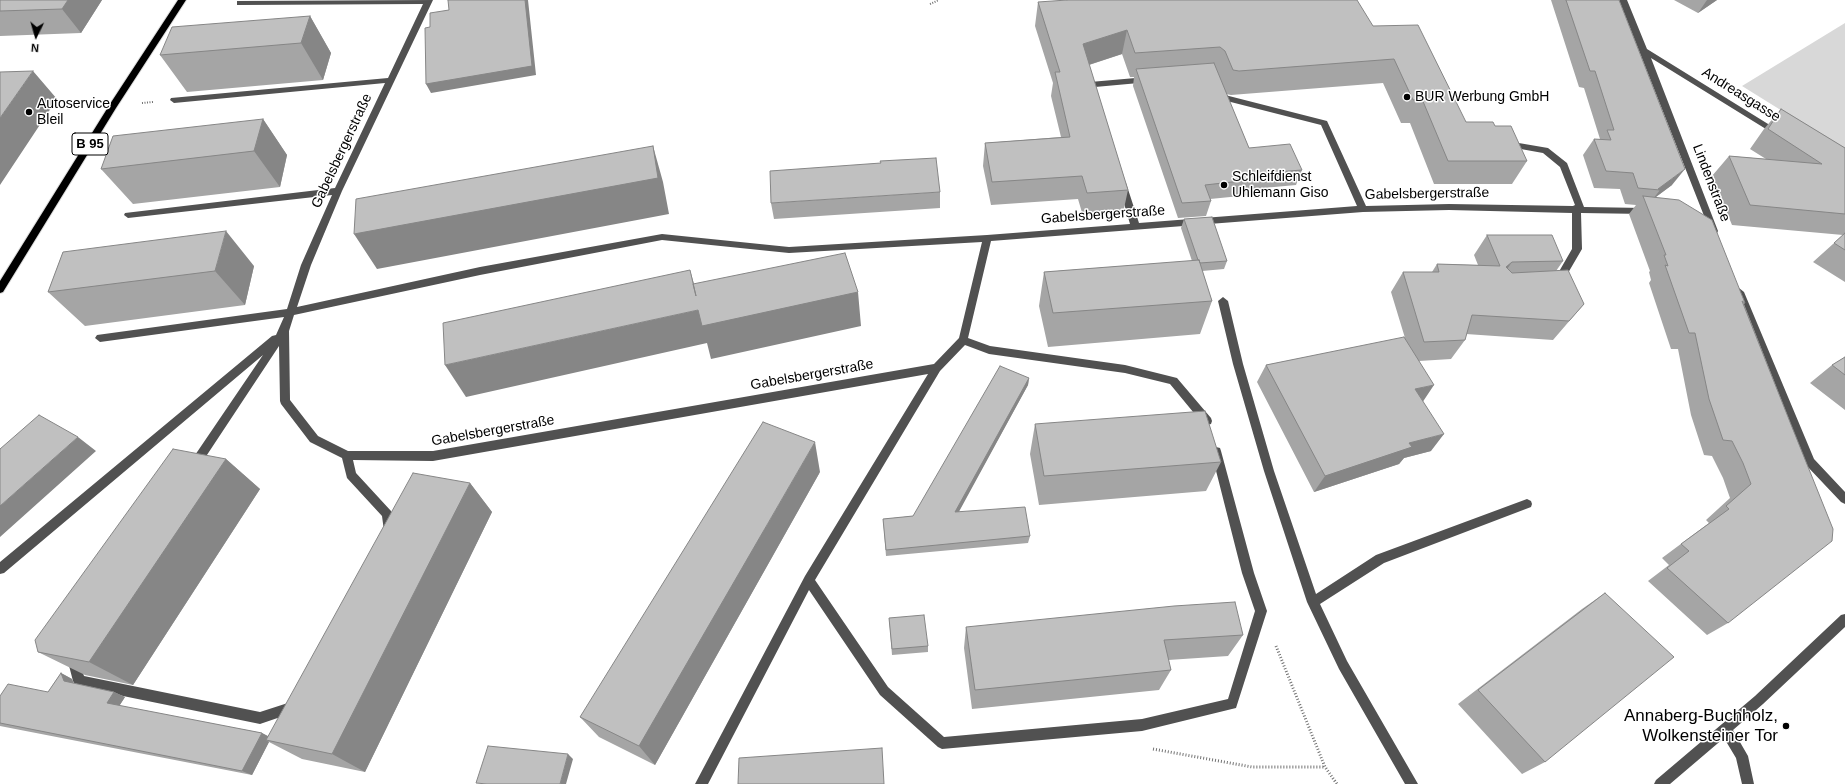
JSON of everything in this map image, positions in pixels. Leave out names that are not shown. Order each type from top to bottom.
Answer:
[{"type":"main road","name":"B 95","points":[[0,289],[113,106],[182,0]]},
{"type":"street","name":"Lindenstraße","points":[[1623,0],[1644,50],[1705,217],[1718,239]]},
{"type":"street","points":[[240,3],[428,1]]},
{"type":"street","name":"Gabelsbergerstraße","points":[[428,1],[338,191],[306,264],[284,331],[285,401],[314,439],[347,455],[433,456],[937,368]]},
{"type":"street","name":"Andreasgasse","points":[[1644,50],[1785,137]]},
{"type":"street","points":[[174,100],[390,80]]},
{"type":"street","points":[[1095,100],[1090,85],[1159,80]]},
{"type":"street","points":[[1216,82],[1222,97],[1324,123],[1363,209]]},
{"type":"street","points":[[1500,143],[1545,150],[1564,165],[1579,209],[1577,249],[1556,286],[1549,286]]},
{"type":"street","points":[[1119,175],[1136,227]]},
{"type":"street","points":[[128,215],[338,191]]},
{"type":"street","name":"Gabelsbergerstraße","points":[[100,338],[290,312],[480,271],[662,237],[789,250],[987,238],[1363,209],[1449,207],[1632,209],[1655,212]]},
{"type":"street","points":[[701,784],[809,580],[937,368],[963,340],[987,238]]},
{"type":"street","points":[[1736,282],[1810,462],[1845,499]]},
{"type":"street","points":[[1223,301],[1238,364],[1269,471],[1313,602],[1343,665],[1412,784]]},
{"type":"street","points":[[191,470],[284,331]]},
{"type":"street","points":[[0,569],[284,331]]},
{"type":"street","points":[[809,580],[884,691],[942,743],[1142,726],[1232,704],[1261,610],[1248,573],[1209,423],[1173,381],[1125,369],[989,350],[963,340]]},
{"type":"street","points":[[347,455],[351,475],[386,514],[391,544]]},
{"type":"street","points":[[1313,602],[1380,559],[1527,504]]},
{"type":"street","points":[[1660,784],[1759,700],[1845,619]]},
{"type":"street","points":[[71,649],[79,681],[260,718],[305,703]]},
{"type":"street","points":[[1725,729],[1742,756],[1748,784]]},
{"type":"path","points":[[930,4],[939,0]]},
{"type":"path","points":[[113,106],[174,100]]},
{"type":"path","points":[[1261,610],[1324,767],[1337,784]]},
{"type":"path","points":[[1142,726],[1152,748],[1252,767],[1324,767]]},
{"type":"shaded area","points":[[1845,23],[1845,150],[1742,86]]},
{"type":"building","points":[[0,0],[68,0],[62,9],[0,11]]},
{"type":"building","points":[[448,0],[525,0],[532,66],[426,84],[425,28],[430,27],[430,13],[449,10]]},
{"type":"building","points":[[1067,0],[1357,0],[1373,26],[1418,25],[1466,122],[1493,122],[1495,126],[1511,126],[1527,161],[1448,161],[1422,99],[1413,100],[1394,59],[1239,71],[1233,70],[1225,51],[1220,47],[1135,53],[1127,30],[1083,44],[1128,190],[1087,193],[1082,176],[992,182],[985,143],[1070,137],[1055,72],[1060,72],[1038,2]]},
{"type":"building","points":[[1566,0],[1619,0],[1685,169],[1658,189],[1660,190],[1638,188],[1633,173],[1606,171],[1594,139],[1611,140],[1607,130],[1614,130],[1595,71],[1590,71]]},
{"type":"building","points":[[310,16],[301,43],[160,55],[172,27]]},
{"type":"building","points":[[1214,63],[1249,148],[1290,144],[1302,170],[1264,173],[1267,178],[1205,185],[1211,201],[1182,203],[1136,69]]},
{"type":"building","points":[[33,71],[0,118],[0,72]]},
{"type":"building","points":[[1781,109],[1845,148],[1845,214],[1750,205],[1729,156],[1822,164],[1768,129]]},
{"type":"building","points":[[263,119],[254,151],[101,169],[113,136]]},
{"type":"building","points":[[653,146],[658,178],[354,234],[356,199]]},
{"type":"building","points":[[936,158],[940,192],[771,203],[770,171],[881,163],[880,161]]},
{"type":"building","points":[[1643,196],[1679,200],[1712,220],[1745,303],[1742,301],[1833,529],[1832,541],[1728,623],[1667,568],[1689,551],[1681,544],[1729,509],[1726,506],[1751,484],[1732,441],[1723,440],[1709,399],[1695,333],[1689,333],[1665,265],[1668,266],[1664,255],[1666,255]]},
{"type":"building","points":[[1212,217],[1227,261],[1200,263],[1184,219]]},
{"type":"building","points":[[226,231],[215,271],[48,292],[63,252]]},
{"type":"building","points":[[1845,233],[1845,250],[1834,243]]},
{"type":"building","points":[[1487,235],[1552,235],[1563,261],[1512,262],[1506,267],[1512,273],[1568,270],[1584,304],[1569,321],[1472,315],[1465,340],[1424,342],[1403,272],[1439,272],[1437,264],[1500,266]]},
{"type":"building","points":[[845,253],[858,292],[702,326],[698,310],[445,365],[443,323],[690,270],[693,284]]},
{"type":"building","points":[[1199,260],[1212,301],[1053,313],[1044,272]]},
{"type":"building","points":[[1404,337],[1434,385],[1415,389],[1444,434],[1409,443],[1412,447],[1325,476],[1266,365]]},
{"type":"building","points":[[1845,357],[1845,375],[1832,365]]},
{"type":"building","points":[[1000,366],[1029,378],[955,512],[1025,507],[1030,536],[886,550],[883,519],[913,516]]},
{"type":"building","points":[[1205,411],[1221,462],[1044,476],[1035,424]]},
{"type":"building","points":[[39,415],[78,437],[0,506],[0,449]]},
{"type":"building","points":[[763,422],[815,442],[639,746],[580,717]]},
{"type":"building","points":[[173,449],[226,459],[89,662],[38,652],[35,640]]},
{"type":"building","points":[[413,473],[470,483],[332,754],[266,740]]},
{"type":"building","points":[[1605,593],[1674,657],[1545,762],[1478,690]]},
{"type":"building","points":[[1235,602],[1243,635],[1164,640],[1171,670],[975,690],[966,627],[1174,606]]},
{"type":"building","points":[[924,615],[928,646],[892,649],[889,618]]},
{"type":"building","points":[[61,673],[64,681],[114,692],[107,703],[262,733],[242,771],[0,723],[0,696],[8,684],[48,692]]},
{"type":"building","points":[[488,746],[568,754],[560,784],[476,783]]},
{"type":"building","points":[[882,748],[884,784],[738,784],[739,758]]},
{"type":"place","name":"BUR Werbung GmbH","points":[[1407,97]]},
{"type":"place","name":"Autoservice Bleil","points":[[29,112]]},
{"type":"place","name":"Schleifdienst Uhlemann Giso","points":[[1224,185]]},
{"type":"place","name":"Annaberg-Buchholz, Wolkensteiner Tor","points":[[1786,726]]}]
